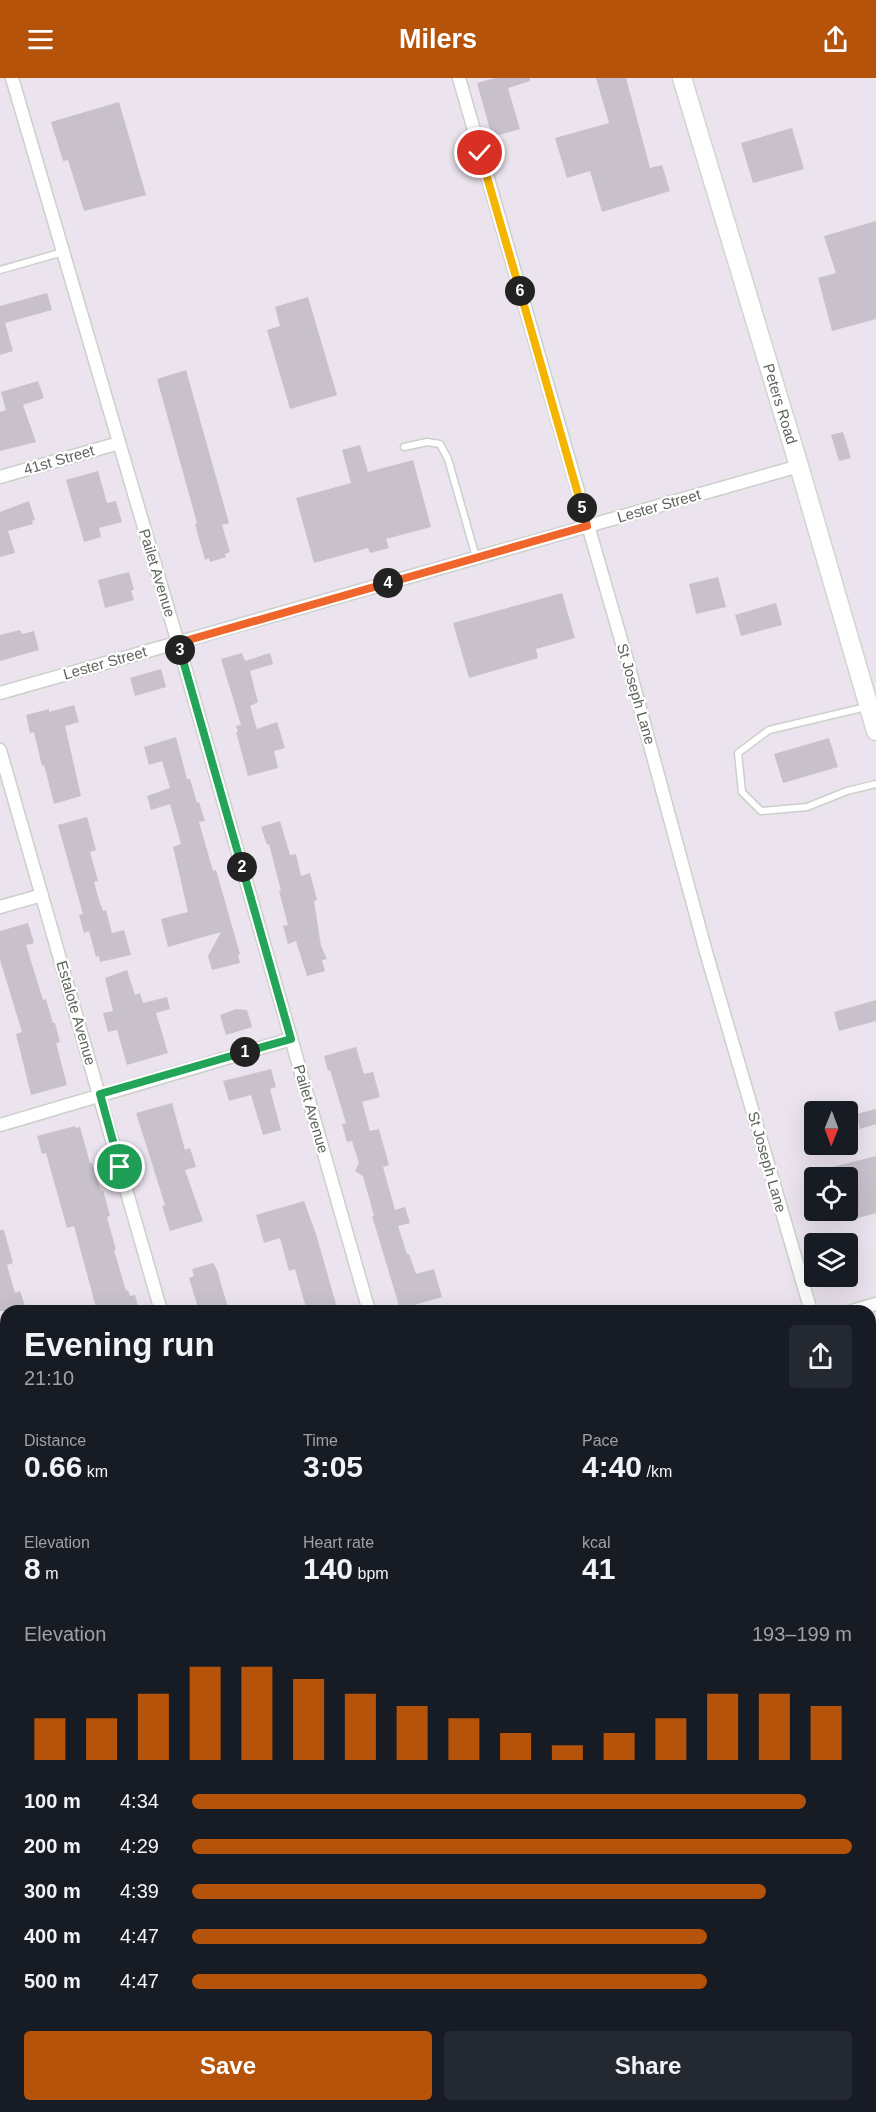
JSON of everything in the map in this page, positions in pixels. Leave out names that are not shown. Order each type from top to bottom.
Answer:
[{"type":"main road","name":"Peters Road","points":[[682,78],[876,731]]},
{"type":"street","name":"Pailet Avenue","points":[[12,78],[178,643],[367,1305]]},
{"type":"street","name":"St Joseph Lane","points":[[459,78],[628,664],[706,952],[809,1305]]},
{"type":"street","name":"41st Street","points":[[0,477],[119,443]]},
{"type":"street","name":"Lester Street","points":[[0,693],[799,466]]},
{"type":"street","name":"Estalote Avenue","points":[[0,750],[159,1305]]},
{"type":"street","points":[[0,907],[42,895]]},
{"type":"street","points":[[0,1125],[291,1039]]},
{"type":"lane","points":[[0,270],[63,252]]},
{"type":"lane","points":[[404,447],[427,442],[440,444],[448,459],[476,558]]},
{"type":"lane","points":[[869,706],[769,730],[738,753],[742,792],[761,811],[807,807],[847,791],[876,784]]},
{"type":"building","points":[[495,78],[530,78],[530,81],[508,88],[520,129],[492,137],[477,83]]},
{"type":"building","points":[[596,78],[626,78],[650,168],[662,165],[670,191],[602,212],[590,171],[567,178],[555,138],[609,123]]},
{"type":"building","points":[[119,102],[146,195],[84,211],[68,160],[63,161],[51,122]]},
{"type":"building","points":[[792,128],[804,169],[753,183],[741,143]]},
{"type":"building","points":[[876,221],[876,319],[832,331],[818,278],[836,273],[824,236]]},
{"type":"building","points":[[47,293],[52,310],[5,323],[13,351],[0,355],[0,306]]},
{"type":"building","points":[[308,297],[337,395],[290,409],[267,330],[280,326],[275,307]]},
{"type":"building","points":[[186,370],[229,523],[222,525],[230,552],[225,554],[226,557],[210,562],[209,558],[205,560],[157,379]]},
{"type":"building","points":[[38,381],[44,398],[23,405],[36,442],[0,451],[0,412],[6,410],[1,392]]},
{"type":"building","points":[[843,432],[851,458],[839,461],[831,435]]},
{"type":"building","points":[[360,445],[368,472],[413,460],[431,527],[386,539],[389,548],[370,553],[368,548],[314,563],[296,498],[351,483],[342,450]]},
{"type":"building","points":[[98,471],[107,503],[116,501],[122,522],[99,528],[101,537],[84,542],[66,480]]},
{"type":"building","points":[[29,501],[35,520],[32,521],[33,524],[8,531],[15,553],[0,557],[0,512]]},
{"type":"building","points":[[129,572],[134,600],[105,608],[98,580]]},
{"type":"building","points":[[718,577],[726,607],[696,614],[689,584]]},
{"type":"building","points":[[562,593],[575,638],[536,649],[538,658],[469,678],[453,623]]},
{"type":"building","points":[[776,603],[782,625],[741,636],[735,615]]},
{"type":"building","points":[[20,630],[22,634],[34,631],[39,650],[0,661],[0,635]]},
{"type":"building","points":[[242,653],[245,661],[270,653],[273,664],[250,671],[258,702],[250,706],[257,729],[277,722],[285,748],[274,751],[278,768],[248,776],[236,732],[238,732],[236,726],[241,725],[221,659]]},
{"type":"building","points":[[161,669],[166,687],[135,696],[130,678]]},
{"type":"building","points":[[74,705],[79,722],[65,726],[81,796],[54,804],[34,732],[30,733],[26,715]]},
{"type":"building","points":[[176,737],[187,779],[190,779],[205,821],[199,822],[213,871],[216,870],[240,954],[238,955],[240,963],[212,970],[208,956],[221,932],[168,947],[161,919],[188,912],[173,847],[181,844],[170,804],[151,810],[147,796],[170,788],[162,761],[149,765],[144,747]]},
{"type":"building","points":[[829,738],[838,767],[783,783],[774,754]]},
{"type":"building","points":[[87,817],[96,850],[90,852],[98,881],[94,882],[99,900],[103,911],[106,910],[112,933],[124,930],[131,955],[100,962],[99,956],[96,957],[89,931],[84,933],[79,915],[83,914],[58,825]]},
{"type":"building","points":[[280,821],[290,855],[296,854],[301,876],[310,873],[317,900],[314,901],[321,946],[327,959],[322,960],[325,971],[307,976],[296,941],[288,944],[283,926],[288,925],[279,891],[281,891],[269,844],[267,845],[261,827]]},
{"type":"building","points":[[28,923],[34,943],[26,945],[43,1000],[46,999],[53,1023],[55,1023],[60,1042],[56,1043],[67,1085],[31,1095],[16,1034],[22,1032],[0,960],[0,931]]},
{"type":"building","points":[[127,970],[135,995],[140,993],[143,1003],[167,997],[170,1009],[156,1013],[168,1053],[127,1065],[117,1030],[108,1032],[103,1013],[113,1011],[105,978]]},
{"type":"building","points":[[876,1000],[876,1021],[839,1031],[834,1012]]},
{"type":"building","points":[[236,1009],[247,1010],[252,1027],[226,1035],[220,1015]]},
{"type":"building","points":[[356,1047],[364,1074],[373,1072],[380,1097],[362,1102],[370,1131],[379,1129],[389,1165],[383,1167],[395,1210],[405,1207],[410,1223],[398,1226],[416,1274],[434,1269],[442,1297],[414,1305],[399,1305],[372,1216],[374,1216],[363,1176],[355,1171],[359,1163],[352,1141],[347,1142],[342,1124],[346,1123],[324,1056]]},
{"type":"building","points":[[271,1069],[276,1087],[270,1089],[281,1130],[263,1135],[251,1095],[229,1101],[223,1081]]},
{"type":"building","points":[[172,1103],[185,1150],[190,1148],[196,1167],[185,1170],[203,1221],[170,1231],[162,1206],[165,1205],[136,1113]]},
{"type":"building","points":[[876,1109],[876,1124],[860,1129],[858,1114]]},
{"type":"building","points":[[75,1126],[80,1127],[90,1163],[92,1163],[101,1191],[103,1190],[110,1216],[107,1217],[116,1250],[114,1250],[126,1291],[128,1290],[130,1296],[135,1295],[138,1305],[95,1305],[74,1226],[67,1228],[46,1153],[42,1154],[37,1136]]},
{"type":"building","points":[[876,1156],[876,1213],[858,1218],[858,1167],[832,1167]]},
{"type":"building","points":[[304,1201],[336,1305],[305,1305],[295,1269],[289,1271],[280,1238],[264,1243],[256,1215]]},
{"type":"building","points":[[0,1230],[4,1230],[13,1263],[7,1265],[15,1293],[20,1291],[25,1305],[0,1305]]},
{"type":"building","points":[[213,1263],[227,1305],[197,1305],[189,1278],[194,1276],[192,1269]]},
{"type":"route","points":[[120,1167],[100,1094],[291,1039],[178,643],[587,526],[480,153]]}]
